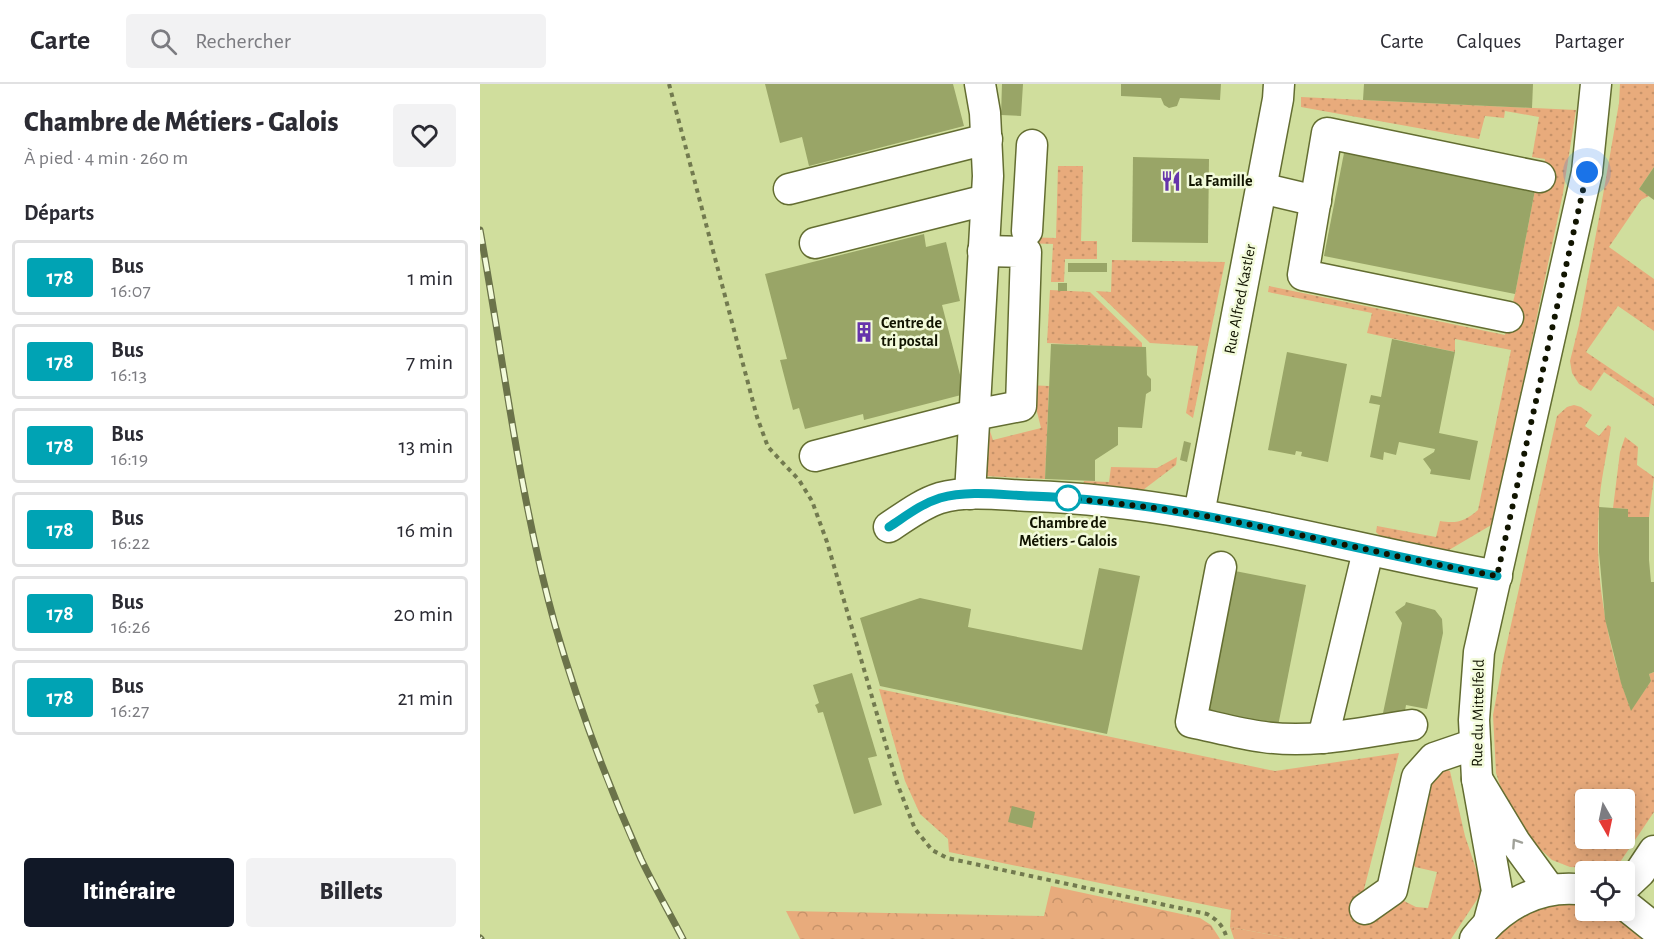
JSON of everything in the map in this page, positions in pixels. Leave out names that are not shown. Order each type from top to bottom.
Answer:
[{"type":"street","points":[[970,494],[986,194],[987,139],[980,84]]},
{"type":"street","name":"Rue Alfred Kastler","points":[[1199,514],[1279,84]]},
{"type":"street","name":"Rue du Mittelfeld","points":[[1482,930],[1497,891],[1477,779],[1474,720],[1479,652],[1587,172],[1596,84]]},
{"type":"street","points":[[1508,317],[1303,275],[1327,133],[1540,177]]},
{"type":"street","points":[[789,189],[987,139]]},
{"type":"street","points":[[1027,231],[1032,145]]},
{"type":"street","points":[[1261,188],[1316,201]]},
{"type":"street","points":[[815,243],[986,194],[1029,189]]},
{"type":"street","points":[[815,456],[974,415],[1021,406],[1026,252],[983,251]]},
{"type":"street","points":[[889,527],[921,505],[942,498],[970,494],[1118,502],[1199,514],[1368,551],[1497,576]]},
{"type":"street","points":[[1323,738],[1368,551]]},
{"type":"street","points":[[1221,567],[1191,722],[1264,737],[1323,738],[1412,725]]},
{"type":"street","points":[[1365,909],[1392,890],[1418,777],[1434,758],[1475,744]]},
{"type":"street","name":"Rue du Mittelfeld","points":[[1477,779],[1515,842],[1550,891]]},
{"type":"street","points":[[1635,894],[1640,872],[1654,850]]},
{"type":"street","points":[[1482,930],[1517,901],[1550,891],[1575,890]]},
{"type":"street","points":[[1635,900],[1654,928]]},
{"type":"path","points":[[669,84],[757,417],[768,447],[799,480],[812,501],[827,542],[897,783],[915,829],[932,850],[947,858],[1207,914],[1217,920],[1225,930],[1227,939]]},
{"type":"green space","points":[[1620,84],[1654,84],[1654,167],[1639,189],[1649,196],[1641,200],[1609,247],[1654,279],[1654,331],[1618,306],[1586,352],[1654,398],[1654,406],[1604,372],[1591,391],[1579,384],[1572,373],[1570,361],[1599,218],[1619,103]]},
{"type":"green space","points":[[1301,97],[1576,110],[1563,193],[1493,524],[1449,550],[1380,536],[1376,532],[1377,526],[1436,537],[1440,521],[1460,521],[1478,510],[1511,350],[1455,339],[1455,352],[1367,333],[1372,313],[1268,292],[1269,286],[1505,335],[1535,190],[1539,190],[1545,159],[1532,157],[1539,117],[1505,111],[1504,118],[1485,116],[1479,139],[1301,107]]},
{"type":"green space","points":[[1058,166],[1083,166],[1081,241],[1097,241],[1097,259],[1065,259],[1064,282],[1051,282],[1053,244],[995,242],[995,236],[1056,238]]},
{"type":"green space","points":[[1112,260],[1225,262],[1193,418],[1186,413],[1198,346],[1150,343],[1096,291],[1111,292]]},
{"type":"green space","points":[[1050,290],[1090,292],[1142,343],[1142,348],[1047,343]]},
{"type":"green space","points":[[1027,385],[1049,386],[1045,479],[984,476],[988,425],[993,440],[1041,428],[1032,392]]},
{"type":"green space","points":[[1574,405],[1592,415],[1585,426],[1599,436],[1608,425],[1611,427],[1600,499],[1599,560],[1609,636],[1631,710],[1651,681],[1649,674],[1654,672],[1654,812],[1635,840],[1635,789],[1575,789],[1575,849],[1629,849],[1621,861],[1575,861],[1575,867],[1552,860],[1525,830],[1520,832],[1507,806],[1496,773],[1493,715],[1557,416],[1567,407]]},
{"type":"green space","points":[[1625,437],[1638,447],[1637,465],[1654,477],[1649,517],[1628,517],[1628,509],[1613,508],[1620,452]]},
{"type":"green space","points":[[1177,457],[1176,465],[1143,490],[1083,486],[1084,481],[1109,482],[1111,467],[1157,468]]},
{"type":"green space","points":[[879,689],[1275,771],[1399,753],[1360,905],[1398,898],[1416,907],[1428,908],[1437,872],[1415,867],[1410,858],[1425,783],[1438,768],[1450,771],[1465,836],[1480,881],[1480,895],[1451,939],[1293,939],[1230,927],[1231,910],[949,852],[948,839],[920,814],[905,781]]},
{"type":"green space","points":[[1051,886],[1200,918],[1211,925],[1220,939],[800,939],[786,911],[1044,916]]},
{"type":"green space","points":[[1575,903],[1575,921],[1624,921],[1647,939],[1494,939],[1525,913],[1558,904]]},
{"type":"green space","points":[[1230,927],[1293,939],[1234,939]]},
{"type":"building","points":[[765,84],[953,84],[964,126],[809,166],[802,137],[780,143]]},
{"type":"building","points":[[1002,84],[1023,84],[1021,116],[1001,115]]},
{"type":"building","points":[[1121,84],[1221,84],[1220,100],[1180,98],[1177,106],[1169,108],[1164,105],[1161,98],[1121,96]]},
{"type":"building","points":[[1364,84],[1533,84],[1532,108],[1363,100]]},
{"type":"building","points":[[1344,153],[1535,190],[1515,294],[1324,256]]},
{"type":"building","name":"La Famille","points":[[1133,157],[1209,159],[1208,243],[1132,242]]},
{"type":"building","points":[[1654,167],[1654,200],[1639,189]]},
{"type":"building","name":"Centre de tri postal","points":[[924,234],[926,247],[946,242],[960,301],[942,305],[965,394],[864,420],[863,414],[805,429],[799,408],[793,410],[780,360],[787,359],[765,274]]},
{"type":"building","points":[[1068,263],[1107,263],[1107,272],[1068,272]]},
{"type":"building","points":[[1058,283],[1067,283],[1067,291],[1058,291]]},
{"type":"building","points":[[1392,339],[1455,352],[1439,433],[1478,441],[1470,480],[1430,474],[1431,470],[1423,459],[1435,449],[1399,442],[1396,455],[1384,452],[1383,460],[1370,457],[1380,405],[1369,403],[1371,395],[1381,397]]},
{"type":"building","points":[[1051,344],[1146,347],[1147,375],[1151,379],[1151,391],[1146,394],[1142,428],[1118,427],[1118,445],[1095,460],[1095,481],[1045,479]]},
{"type":"building","points":[[1287,352],[1347,364],[1328,462],[1301,456],[1302,452],[1296,451],[1295,455],[1268,450]]},
{"type":"building","points":[[1184,441],[1191,443],[1187,462],[1180,460]]},
{"type":"building","points":[[1599,507],[1628,509],[1628,517],[1649,517],[1649,560],[1651,582],[1654,582],[1654,672],[1649,674],[1651,681],[1631,711],[1621,683],[1605,619],[1599,552]]},
{"type":"building","points":[[1099,568],[1140,576],[1107,734],[880,686],[860,618],[920,598],[971,609],[968,627],[1082,650]]},
{"type":"building","points":[[1235,571],[1306,585],[1278,726],[1208,712]]},
{"type":"building","points":[[1406,602],[1435,610],[1442,619],[1443,633],[1427,709],[1406,705],[1405,711],[1383,713],[1402,623],[1395,612]]},
{"type":"building","points":[[852,673],[877,756],[868,758],[882,805],[854,814],[823,712],[818,713],[815,705],[819,703],[813,685]]},
{"type":"building","points":[[1012,806],[1035,812],[1032,828],[1008,822]]},
{"type":"railway","points":[[480,230],[531,527],[555,625],[583,714],[616,802],[641,859],[683,939]]},
{"type":"bus line","name":"178","points":[[889,527],[921,505],[942,498],[970,494],[1118,502],[1199,514],[1368,551],[1497,576]]},
{"type":"place","name":"La Famille","points":[[1171,181]]},
{"type":"place","name":"Centre de tri postal","points":[[864,332]]},
{"type":"place","name":"Chambre de Métiers - Galois","points":[[1068,498]]},
{"type":"route","points":[[1068,498],[1118,502],[1199,514],[1368,551],[1497,576],[1587,172]]}]
